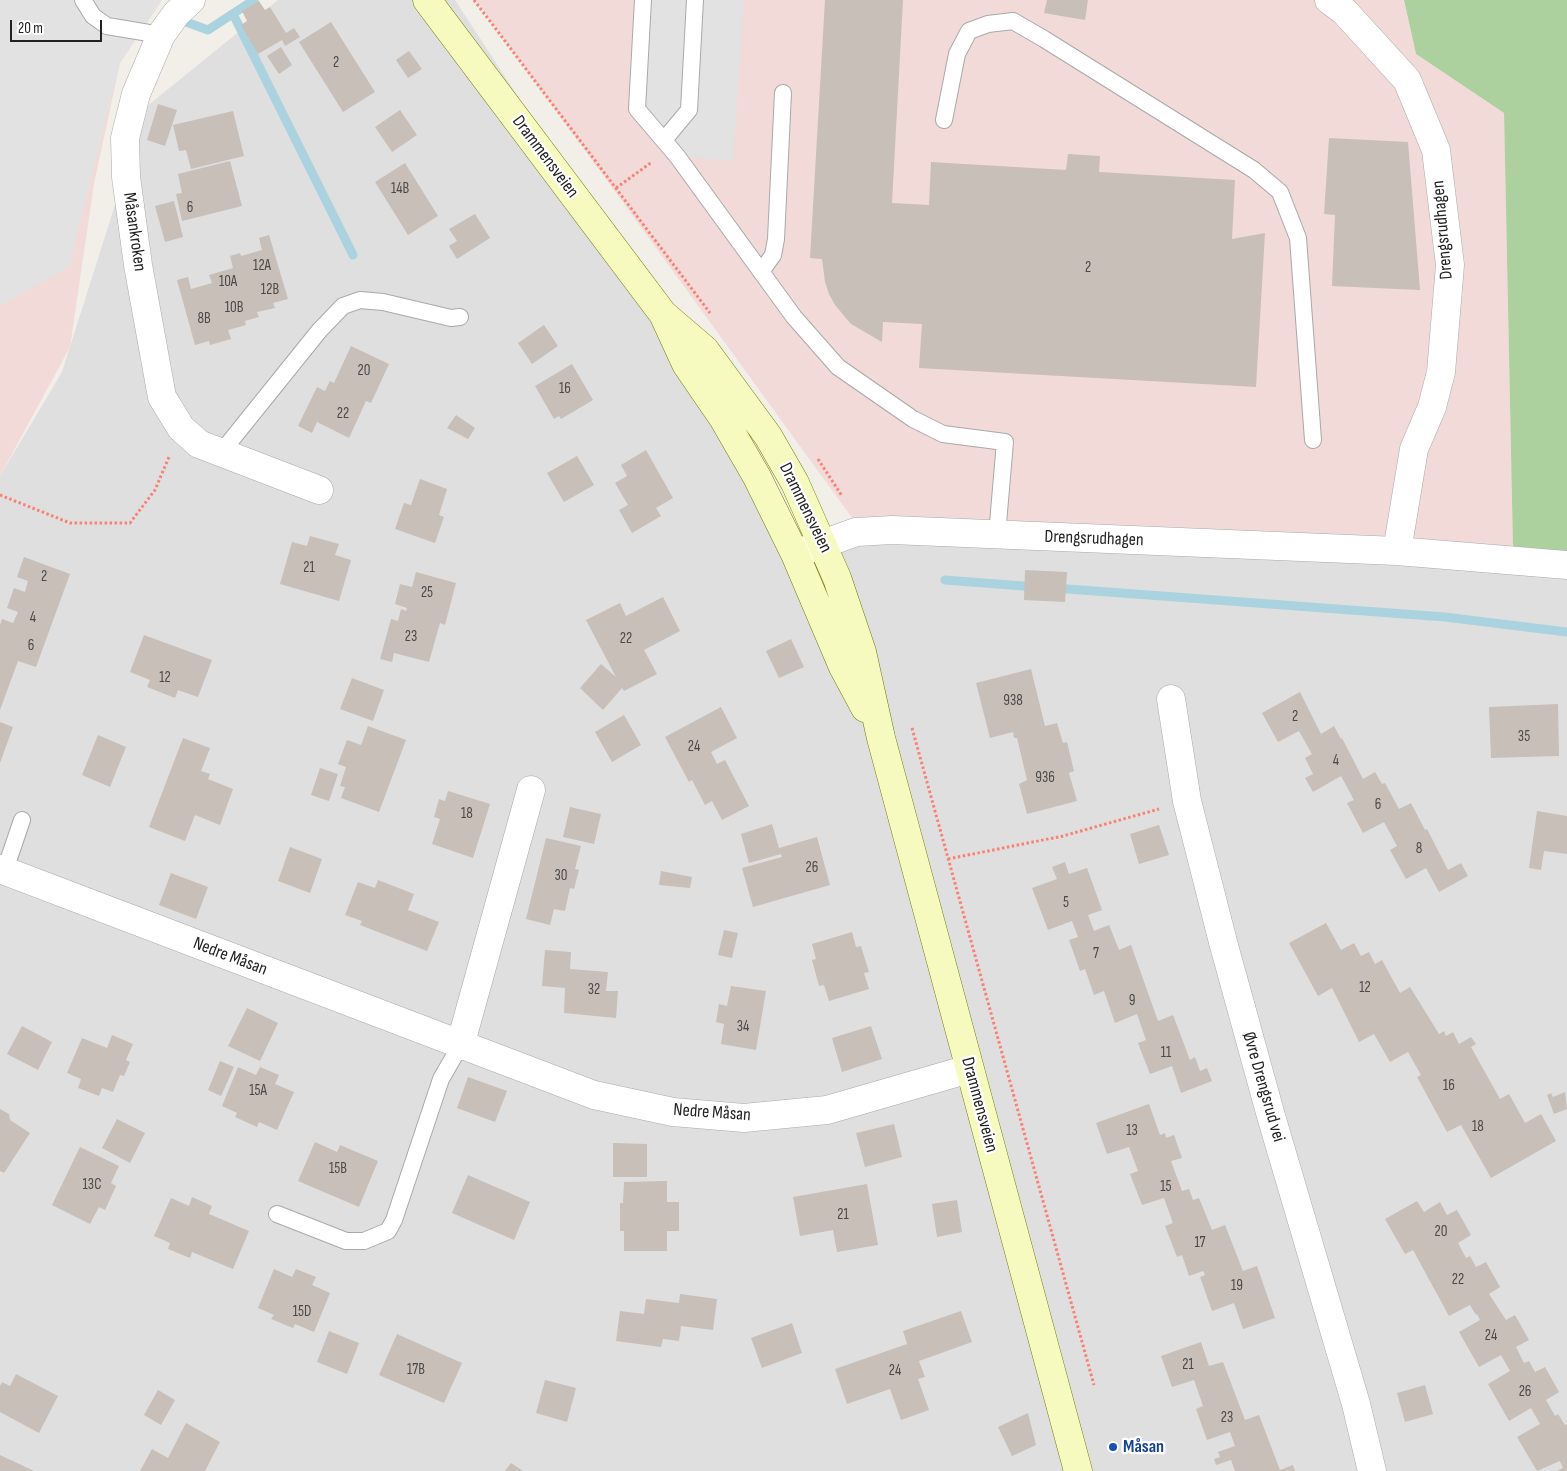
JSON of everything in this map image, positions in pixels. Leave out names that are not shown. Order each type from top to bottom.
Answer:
[{"type":"main road","name":"Drammensveien","points":[[427,0],[663,314],[686,364],[728,426],[757,477],[795,554],[843,667],[881,738]]},
{"type":"main road","name":"Drammensveien","points":[[663,314],[705,350],[768,436],[795,483],[837,578],[862,652],[881,738],[1078,1471]]},
{"type":"street","name":"Måsankroken","points":[[191,0],[176,14],[161,36],[136,94],[124,138],[126,178],[138,265],[162,397],[181,428],[199,444],[220,454],[319,490]]},
{"type":"street","name":"Drengsrudhagen","points":[[1329,0],[1344,11],[1407,80],[1436,150],[1450,265],[1441,372],[1432,407],[1414,449],[1397,551]]},
{"type":"street","name":"Drengsrudhagen","points":[[795,554],[856,532],[892,530],[1397,551],[1567,565]]},
{"type":"street","name":"Øvre Drengsrud vei","points":[[1171,699],[1187,801],[1271,1116],[1356,1404],[1372,1471]]},
{"type":"street","points":[[460,1046],[531,790]]},
{"type":"street","name":"Nedre Måsan","points":[[2,869],[460,1046],[594,1095],[673,1112],[744,1118],[827,1110],[969,1069]]},
{"type":"lane","points":[[83,0],[93,16],[107,26],[161,36]]},
{"type":"lane","points":[[642,0],[637,109],[667,144],[794,317],[838,367],[913,419],[944,434],[1005,442],[997,535]]},
{"type":"lane","points":[[667,144],[689,110],[695,0]]},
{"type":"lane","points":[[944,120],[956,54],[969,31],[988,24],[1013,21],[1254,170],[1280,192],[1298,238],[1313,440]]},
{"type":"lane","points":[[761,272],[773,255],[776,239],[783,93]]},
{"type":"lane","points":[[220,454],[320,331],[343,306],[360,300],[383,302],[451,318],[460,317]]},
{"type":"lane","points":[[2,869],[22,820]]},
{"type":"lane","points":[[277,1214],[346,1241],[364,1241],[388,1231],[394,1220],[441,1079],[460,1046]]},
{"type":"path","points":[[474,0],[711,314]]},
{"type":"path","points":[[616,188],[667,144]]},
{"type":"path","points":[[0,495],[70,523],[130,523],[155,490],[181,428]]},
{"type":"path","points":[[815,455],[842,496]]},
{"type":"path","points":[[911,727],[1094,1385]]},
{"type":"path","points":[[948,859],[1063,836],[1187,801]]},
{"type":"shaded area","points":[[0,0],[162,0],[120,63],[94,184],[70,347],[0,476]]},
{"type":"shaded area","points":[[0,0],[162,0],[120,63],[69,267],[0,306]]},
{"type":"shaded area","points":[[278,0],[455,0],[811,546],[916,533],[1567,560],[1567,1471],[0,1471],[0,476],[62,372],[146,107]]},
{"type":"shaded area","points":[[476,0],[1404,0],[1416,54],[1504,113],[1513,550],[863,533]]},
{"type":"shaded area","points":[[643,0],[744,0],[733,161],[677,156],[637,109]]},
{"type":"green space","points":[[1404,0],[1567,0],[1567,553],[1513,550],[1504,113],[1416,54]]},
{"type":"building","points":[[825,0],[903,0],[892,203],[929,205],[931,162],[1066,170],[1068,154],[1100,156],[1099,172],[1235,180],[1232,239],[1265,233],[1256,387],[919,368],[922,324],[883,322],[882,342],[851,324],[835,305],[829,294],[825,282],[822,259],[810,258]]},
{"type":"building","points":[[1047,0],[1088,0],[1085,20],[1044,13]]},
{"type":"building","points":[[259,1],[265,10],[270,7],[286,33],[294,28],[300,37],[285,46],[282,40],[258,54],[241,25],[247,21],[242,11]]},
{"type":"building","points":[[331,22],[375,92],[343,112],[299,42]]},
{"type":"building","points":[[281,47],[292,65],[279,74],[267,56]]},
{"type":"building","points":[[409,51],[422,69],[408,78],[396,60]]},
{"type":"building","points":[[158,104],[177,110],[165,146],[147,140]]},
{"type":"building","points":[[400,110],[417,135],[392,152],[375,127]]},
{"type":"building","points":[[233,111],[244,156],[191,169],[186,150],[179,151],[173,125]]},
{"type":"building","points":[[1329,138],[1408,142],[1420,290],[1332,286],[1335,215],[1324,214]]},
{"type":"building","points":[[230,161],[242,206],[182,221],[176,194],[182,193],[178,174]]},
{"type":"building","points":[[405,163],[438,216],[408,235],[375,182]]},
{"type":"building","points":[[174,201],[183,237],[165,242],[155,206]]},
{"type":"building","points":[[475,214],[490,238],[457,259],[449,246],[457,241],[449,229]]},
{"type":"building","points":[[269,235],[288,299],[273,303],[275,308],[257,312],[259,317],[245,321],[246,325],[228,330],[231,339],[210,345],[209,341],[195,345],[177,280],[188,277],[191,289],[212,283],[209,275],[233,268],[230,256],[240,253],[241,256],[262,250],[259,238]]},
{"type":"building","points":[[544,325],[558,346],[532,364],[518,343]]},
{"type":"building","points":[[351,346],[389,364],[371,403],[366,401],[349,438],[317,422],[312,433],[298,426],[317,387],[325,391],[330,381],[334,383]]},
{"type":"building","points":[[572,364],[593,400],[561,419],[559,416],[554,419],[535,386]]},
{"type":"building","points":[[456,415],[475,428],[468,439],[447,428]]},
{"type":"building","points":[[646,450],[673,498],[656,508],[661,516],[632,533],[619,510],[628,505],[615,483],[627,476],[621,465]]},
{"type":"building","points":[[577,456],[594,485],[564,502],[547,473]]},
{"type":"building","points":[[420,479],[447,489],[439,515],[444,517],[435,543],[395,529],[404,503],[411,505]]},
{"type":"building","points":[[310,536],[339,544],[335,555],[351,560],[339,601],[280,584],[292,542],[307,546]]},
{"type":"building","points":[[24,557],[70,574],[36,667],[18,661],[0,710],[0,625],[2,619],[13,623],[18,612],[7,608],[14,588],[25,592],[28,581],[17,577]]},
{"type":"building","points":[[1025,570],[1067,572],[1065,602],[1024,600]]},
{"type":"building","points":[[416,572],[456,583],[445,625],[440,623],[429,662],[394,653],[392,662],[380,659],[391,619],[398,621],[401,609],[406,611],[407,608],[395,604],[400,584],[412,587]]},
{"type":"building","points":[[663,597],[680,631],[644,650],[657,674],[624,691],[622,688],[603,710],[580,688],[601,664],[616,677],[586,620],[620,603],[626,616]]},
{"type":"building","points":[[144,635],[212,660],[198,697],[178,690],[175,698],[147,687],[150,680],[130,672]]},
{"type":"building","points":[[791,639],[804,667],[779,678],[766,651]]},
{"type":"building","points":[[1031,669],[1045,726],[1057,723],[1063,743],[1067,742],[1074,771],[1069,773],[1077,801],[1027,814],[1019,784],[1027,780],[1017,738],[1014,738],[1013,732],[990,738],[976,683]]},
{"type":"building","points":[[352,678],[384,690],[373,721],[340,709]]},
{"type":"building","points":[[1300,692],[1321,734],[1334,726],[1363,779],[1375,772],[1382,784],[1385,783],[1399,809],[1411,803],[1448,870],[1461,863],[1468,876],[1439,892],[1426,868],[1406,879],[1390,850],[1397,846],[1384,822],[1363,833],[1347,803],[1354,800],[1341,776],[1313,792],[1305,778],[1313,774],[1305,758],[1312,754],[1299,731],[1278,742],[1262,713]]},
{"type":"building","points":[[1558,704],[1559,756],[1491,758],[1489,707]]},
{"type":"building","points":[[721,707],[737,738],[711,752],[717,764],[725,760],[749,806],[722,820],[712,801],[705,805],[692,780],[689,782],[665,737]]},
{"type":"building","points":[[624,715],[641,745],[612,762],[595,732]]},
{"type":"building","points":[[0,722],[13,727],[0,763]]},
{"type":"building","points":[[368,726],[406,740],[379,812],[341,798],[345,787],[340,786],[346,767],[338,764],[347,740],[361,745]]},
{"type":"building","points":[[98,735],[126,747],[110,787],[82,775]]},
{"type":"building","points":[[183,738],[210,748],[201,771],[210,774],[208,779],[233,789],[220,825],[195,815],[185,841],[149,827]]},
{"type":"building","points":[[320,768],[338,774],[329,801],[311,795]]},
{"type":"building","points":[[448,791],[490,804],[473,858],[432,844],[440,819],[434,817],[439,799],[445,801]]},
{"type":"building","points":[[570,807],[601,814],[594,844],[563,837]]},
{"type":"building","points":[[1537,811],[1567,816],[1567,854],[1544,851],[1541,870],[1529,868]]},
{"type":"building","points":[[772,824],[779,848],[817,837],[830,885],[753,907],[742,868],[782,857],[781,854],[749,863],[741,834]]},
{"type":"building","points":[[1159,825],[1169,855],[1139,864],[1130,834]]},
{"type":"building","points":[[546,838],[581,846],[575,869],[579,870],[574,889],[570,888],[565,911],[554,909],[550,925],[526,919]]},
{"type":"building","points":[[290,847],[322,859],[310,893],[278,881]]},
{"type":"building","points":[[1065,862],[1069,874],[1087,868],[1102,910],[1088,915],[1094,931],[1109,925],[1119,950],[1131,945],[1158,1021],[1173,1015],[1190,1060],[1195,1057],[1200,1071],[1207,1068],[1212,1081],[1181,1093],[1172,1066],[1150,1074],[1138,1043],[1146,1040],[1137,1014],[1115,1023],[1104,991],[1094,995],[1085,969],[1080,971],[1069,940],[1078,937],[1072,921],[1048,930],[1032,888],[1057,879],[1052,867]]},
{"type":"building","points":[[661,871],[692,877],[690,888],[659,885]]},
{"type":"building","points":[[171,873],[208,887],[196,919],[159,905]]},
{"type":"building","points":[[378,880],[414,894],[408,910],[439,922],[427,951],[360,925],[362,921],[345,915],[358,882],[375,888]]},
{"type":"building","points":[[1326,923],[1341,950],[1354,943],[1361,956],[1369,952],[1375,964],[1382,960],[1400,993],[1410,987],[1439,1034],[1444,1031],[1446,1036],[1453,1032],[1459,1044],[1471,1037],[1476,1044],[1471,1047],[1500,1099],[1509,1094],[1525,1123],[1541,1114],[1556,1141],[1491,1178],[1461,1125],[1447,1132],[1417,1077],[1421,1075],[1408,1052],[1390,1062],[1374,1034],[1359,1042],[1332,988],[1318,996],[1289,943]]},
{"type":"building","points":[[724,930],[738,933],[732,958],[718,955]]},
{"type":"building","points":[[852,932],[856,947],[861,946],[869,972],[864,973],[869,989],[829,1001],[824,985],[819,986],[812,960],[816,959],[812,944]]},
{"type":"building","points":[[545,950],[571,952],[570,969],[608,972],[606,991],[618,991],[616,1018],[564,1013],[565,988],[542,986]]},
{"type":"building","points":[[731,986],[766,991],[756,1050],[721,1044],[724,1024],[716,1022],[719,1004],[727,1006]]},
{"type":"building","points":[[247,1008],[278,1023],[260,1061],[228,1046]]},
{"type":"building","points":[[22,1026],[52,1042],[38,1070],[7,1054]]},
{"type":"building","points":[[871,1026],[882,1059],[842,1072],[832,1038]]},
{"type":"building","points":[[112,1035],[133,1044],[126,1060],[130,1062],[124,1076],[120,1075],[113,1092],[102,1088],[99,1096],[78,1088],[81,1079],[67,1073],[82,1038],[107,1048]]},
{"type":"building","points":[[220,1061],[234,1067],[221,1096],[208,1090]]},
{"type":"building","points":[[238,1067],[256,1075],[260,1067],[279,1075],[275,1084],[294,1092],[277,1130],[259,1122],[257,1127],[235,1117],[237,1113],[222,1106]]},
{"type":"building","points":[[468,1077],[507,1091],[495,1122],[457,1108]]},
{"type":"building","points":[[1565,1092],[1567,1109],[1554,1114],[1547,1095],[1551,1093],[1553,1097]]},
{"type":"building","points":[[1149,1104],[1160,1135],[1165,1133],[1166,1138],[1174,1135],[1182,1158],[1171,1161],[1182,1191],[1189,1189],[1193,1200],[1199,1198],[1212,1230],[1225,1225],[1243,1271],[1257,1266],[1275,1318],[1243,1329],[1234,1303],[1212,1311],[1200,1277],[1205,1275],[1203,1271],[1189,1276],[1182,1255],[1177,1257],[1165,1226],[1173,1223],[1164,1198],[1142,1205],[1130,1174],[1138,1171],[1129,1147],[1107,1154],[1096,1123]]},
{"type":"building","points":[[0,1109],[9,1114],[10,1120],[30,1133],[4,1173],[0,1171]]},
{"type":"building","points":[[117,1119],[145,1133],[130,1163],[102,1148]]},
{"type":"building","points":[[894,1124],[902,1157],[865,1167],[856,1133]]},
{"type":"building","points":[[315,1142],[337,1152],[340,1145],[378,1161],[359,1207],[298,1181]]},
{"type":"building","points":[[613,1143],[647,1144],[647,1177],[613,1177]]},
{"type":"building","points":[[80,1147],[119,1166],[111,1183],[116,1186],[105,1210],[99,1207],[90,1224],[52,1205]]},
{"type":"building","points":[[468,1175],[530,1202],[514,1240],[452,1213]]},
{"type":"building","points":[[667,1181],[667,1202],[679,1202],[679,1231],[667,1231],[667,1251],[624,1251],[624,1231],[620,1231],[620,1203],[623,1203],[624,1182]]},
{"type":"building","points":[[867,1184],[878,1245],[837,1252],[833,1230],[800,1236],[793,1197]]},
{"type":"building","points":[[192,1197],[212,1206],[209,1214],[249,1231],[233,1269],[192,1252],[190,1258],[168,1249],[170,1243],[154,1236],[171,1198],[189,1206]]},
{"type":"building","points":[[957,1200],[962,1232],[937,1237],[932,1204]]},
{"type":"building","points":[[1417,1201],[1424,1212],[1440,1202],[1447,1215],[1457,1210],[1471,1235],[1458,1243],[1466,1258],[1470,1256],[1476,1267],[1486,1262],[1500,1287],[1489,1294],[1506,1320],[1515,1315],[1529,1340],[1516,1347],[1524,1363],[1529,1361],[1535,1372],[1545,1367],[1559,1392],[1546,1400],[1555,1416],[1558,1414],[1565,1425],[1567,1424],[1567,1471],[1557,1471],[1563,1468],[1560,1461],[1537,1471],[1517,1437],[1540,1424],[1531,1408],[1509,1421],[1488,1384],[1510,1371],[1501,1355],[1479,1367],[1459,1332],[1480,1320],[1477,1314],[1470,1305],[1449,1316],[1413,1250],[1405,1254],[1385,1219]]},
{"type":"building","points":[[274,1269],[292,1277],[296,1269],[316,1277],[312,1285],[330,1293],[314,1332],[295,1324],[293,1328],[271,1319],[274,1315],[258,1308]]},
{"type":"building","points":[[680,1294],[717,1299],[713,1330],[681,1326],[679,1341],[663,1339],[661,1347],[616,1341],[620,1311],[644,1314],[646,1299],[679,1303]]},
{"type":"building","points":[[961,1311],[972,1342],[919,1361],[925,1377],[918,1379],[929,1410],[901,1420],[890,1389],[847,1404],[835,1369],[907,1344],[903,1331]]},
{"type":"building","points":[[792,1323],[802,1353],[762,1368],[751,1338]]},
{"type":"building","points":[[329,1331],[359,1343],[347,1374],[317,1362]]},
{"type":"building","points":[[397,1334],[462,1363],[444,1403],[379,1375]]},
{"type":"building","points":[[1201,1342],[1209,1366],[1223,1362],[1245,1420],[1259,1415],[1280,1470],[1293,1465],[1295,1471],[1235,1471],[1231,1460],[1216,1465],[1214,1459],[1220,1457],[1218,1452],[1235,1446],[1230,1432],[1207,1440],[1196,1409],[1203,1406],[1194,1380],[1172,1387],[1161,1356]]},
{"type":"building","points":[[16,1374],[58,1396],[39,1433],[0,1412],[0,1386],[2,1382],[10,1386]]},
{"type":"building","points":[[545,1380],[576,1388],[567,1422],[536,1413]]},
{"type":"building","points":[[1425,1385],[1433,1414],[1405,1422],[1397,1393]]},
{"type":"building","points":[[158,1390],[175,1400],[161,1425],[144,1415]]},
{"type":"building","points":[[1028,1413],[1036,1445],[1012,1456],[998,1427]]},
{"type":"building","points":[[186,1423],[220,1442],[205,1471],[140,1471],[152,1449],[168,1458]]},
{"type":"building","points":[[0,1455],[34,1471],[0,1471]]},
{"type":"building","points":[[511,1463],[523,1471],[505,1471]]},
{"type":"waterway","points":[[186,22],[208,30],[254,0]]},
{"type":"waterway","points":[[233,14],[353,255]]},
{"type":"waterway","points":[[945,580],[1036,587]]},
{"type":"waterway","points":[[1054,588],[1445,617],[1567,632]]},
{"type":"place","name":"Måsan","points":[[1113,1447]]}]
